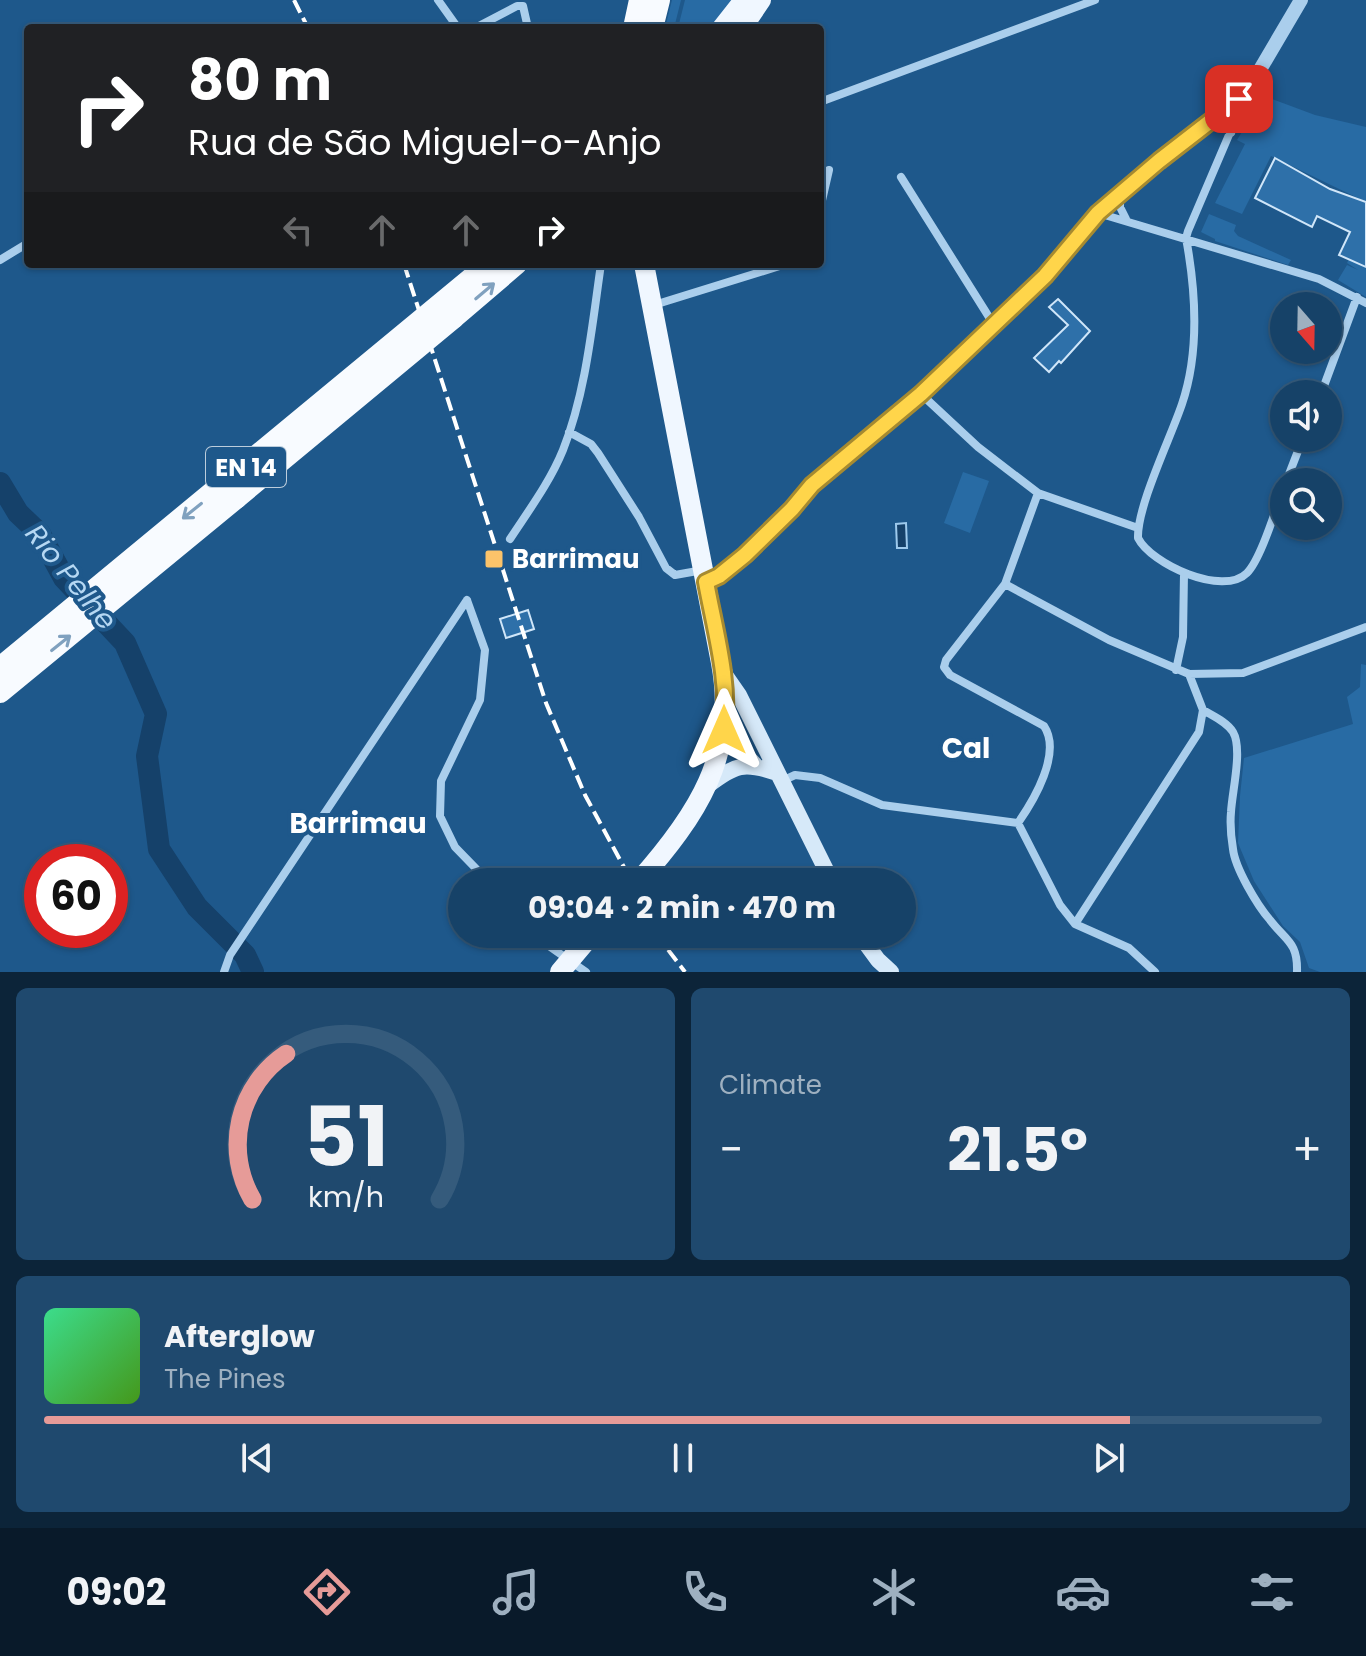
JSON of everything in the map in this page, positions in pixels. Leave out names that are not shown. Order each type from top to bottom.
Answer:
[{"type":"highway","points":[[635,24],[640,0]]},
{"type":"highway","points":[[653,24],[659,0]]},
{"type":"highway","name":"EN 14","points":[[0,668],[484,268]]},
{"type":"highway","name":"EN 14","points":[[0,692],[511,268]]},
{"type":"main road","points":[[725,24],[744,0]]},
{"type":"main road","points":[[745,24],[761,0]]},
{"type":"main road","points":[[645,268],[723,672],[724,731],[707,786],[692,815],[651,868]]},
{"type":"main road","points":[[650,268],[652,298]]},
{"type":"main road","points":[[723,672],[737,690],[825,868]]},
{"type":"main road","points":[[724,731],[741,722],[759,733]]},
{"type":"main road","points":[[724,731],[755,765],[779,777]]},
{"type":"main road","points":[[707,786],[730,770],[742,765],[755,765]]},
{"type":"main road","points":[[572,968],[584,948]]},
{"type":"main road","points":[[869,948],[891,972]]},
{"type":"street","points":[[438,0],[455,24]]},
{"type":"street","points":[[824,101],[1095,0]]},
{"type":"street","points":[[1270,520],[1249,571],[1242,577],[1225,580],[1184,573],[1151,555],[1138,538],[1138,528],[1190,373],[1194,313],[1186,238],[1192,218],[1248,90],[1301,0]]},
{"type":"street","points":[[482,24],[501,13],[523,6],[527,24]]},
{"type":"street","points":[[569,432],[591,444],[598,453],[639,517],[666,568],[675,575],[719,576],[745,555],[812,485],[921,394],[994,325],[1045,276],[1098,213],[1248,90]]},
{"type":"street","points":[[1207,122],[1222,124],[1231,133]]},
{"type":"street","points":[[824,192],[829,170]]},
{"type":"street","points":[[901,177],[994,325]]},
{"type":"street","points":[[1121,192],[1120,207],[1126,219]]},
{"type":"street","points":[[1098,213],[1319,279],[1366,303]]},
{"type":"street","points":[[0,260],[24,245]]},
{"type":"street","points":[[510,539],[544,488],[569,432],[582,381],[600,268]]},
{"type":"street","points":[[652,298],[770,268]]},
{"type":"street","points":[[1326,380],[1357,297]]},
{"type":"street","points":[[921,394],[978,447],[1038,493],[1138,528]]},
{"type":"street","points":[[1018,823],[1041,784],[1050,752],[1048,731],[950,675],[944,667],[946,660],[1005,584],[1038,493]]},
{"type":"street","points":[[1176,670],[1183,637],[1184,573]]},
{"type":"street","points":[[1005,584],[1109,640],[1189,674],[1243,673],[1366,627]]},
{"type":"street","points":[[224,972],[230,955],[467,600],[485,650],[480,700],[441,781],[440,816],[455,847],[475,868]]},
{"type":"street","points":[[1075,924],[1199,732],[1203,710],[1189,674]]},
{"type":"street","points":[[1203,710],[1232,730],[1236,740],[1231,813],[1233,852],[1269,920],[1292,942],[1298,958],[1297,972]]},
{"type":"street","points":[[779,777],[820,778],[882,805],[1018,823]]},
{"type":"street","points":[[1018,823],[1060,905],[1075,924],[1129,948],[1155,972]]},
{"type":"street","points":[[551,948],[572,968]]},
{"type":"shaded area","points":[[672,0],[681,0],[675,24],[666,24]]},
{"type":"shaded area","points":[[685,0],[734,0],[713,24],[679,24]]},
{"type":"shaded area","points":[[1264,96],[1315,115],[1366,127],[1366,202],[1271,156],[1242,214],[1215,203],[1245,144],[1237,140]]},
{"type":"shaded area","points":[[1209,214],[1236,225],[1234,231],[1238,236],[1291,260],[1288,265],[1215,241],[1201,232]]},
{"type":"shaded area","points":[[1349,259],[1364,266],[1366,263],[1366,297],[1338,280],[1347,265],[1358,270],[1347,263]]},
{"type":"shaded area","points":[[963,472],[989,481],[970,533],[944,523]]},
{"type":"shaded area","points":[[906,523],[907,548],[897,548],[896,524]]},
{"type":"shaded area","points":[[1361,664],[1366,665],[1366,972],[1320,972],[1309,968],[1300,942],[1283,926],[1254,881],[1238,843],[1244,758],[1353,724],[1347,697],[1360,687]]},
{"type":"building","points":[[1275,158],[1330,189],[1366,202],[1366,267],[1339,255],[1350,232],[1317,216],[1312,227],[1255,198]]},
{"type":"building","points":[[1058,299],[1090,331],[1049,372],[1034,358],[1068,325],[1049,307]]},
{"type":"building","points":[[528,610],[534,629],[506,638],[500,619]]},
{"type":"waterway","name":"Rio Pelhe","points":[[0,483],[18,513],[40,534],[64,578],[125,643],[156,714],[147,756],[159,849],[197,907],[245,955],[253,972]]},
{"type":"railway","points":[[294,0],[306,24]]},
{"type":"railway","points":[[405,268],[546,703],[585,795],[624,868]]},
{"type":"railway","points":[[667,948],[685,972]]},
{"type":"place","name":"Barrimau","points":[[494,559]]},
{"type":"district","name":"Cal","points":[[966,748]]},
{"type":"district","name":"Barrimau","points":[[358,823]]},
{"type":"route","points":[[724,730],[723,672],[706,582],[719,576],[745,555],[812,485],[921,394],[1045,276],[1098,213],[1121,192],[1239,99]]}]
